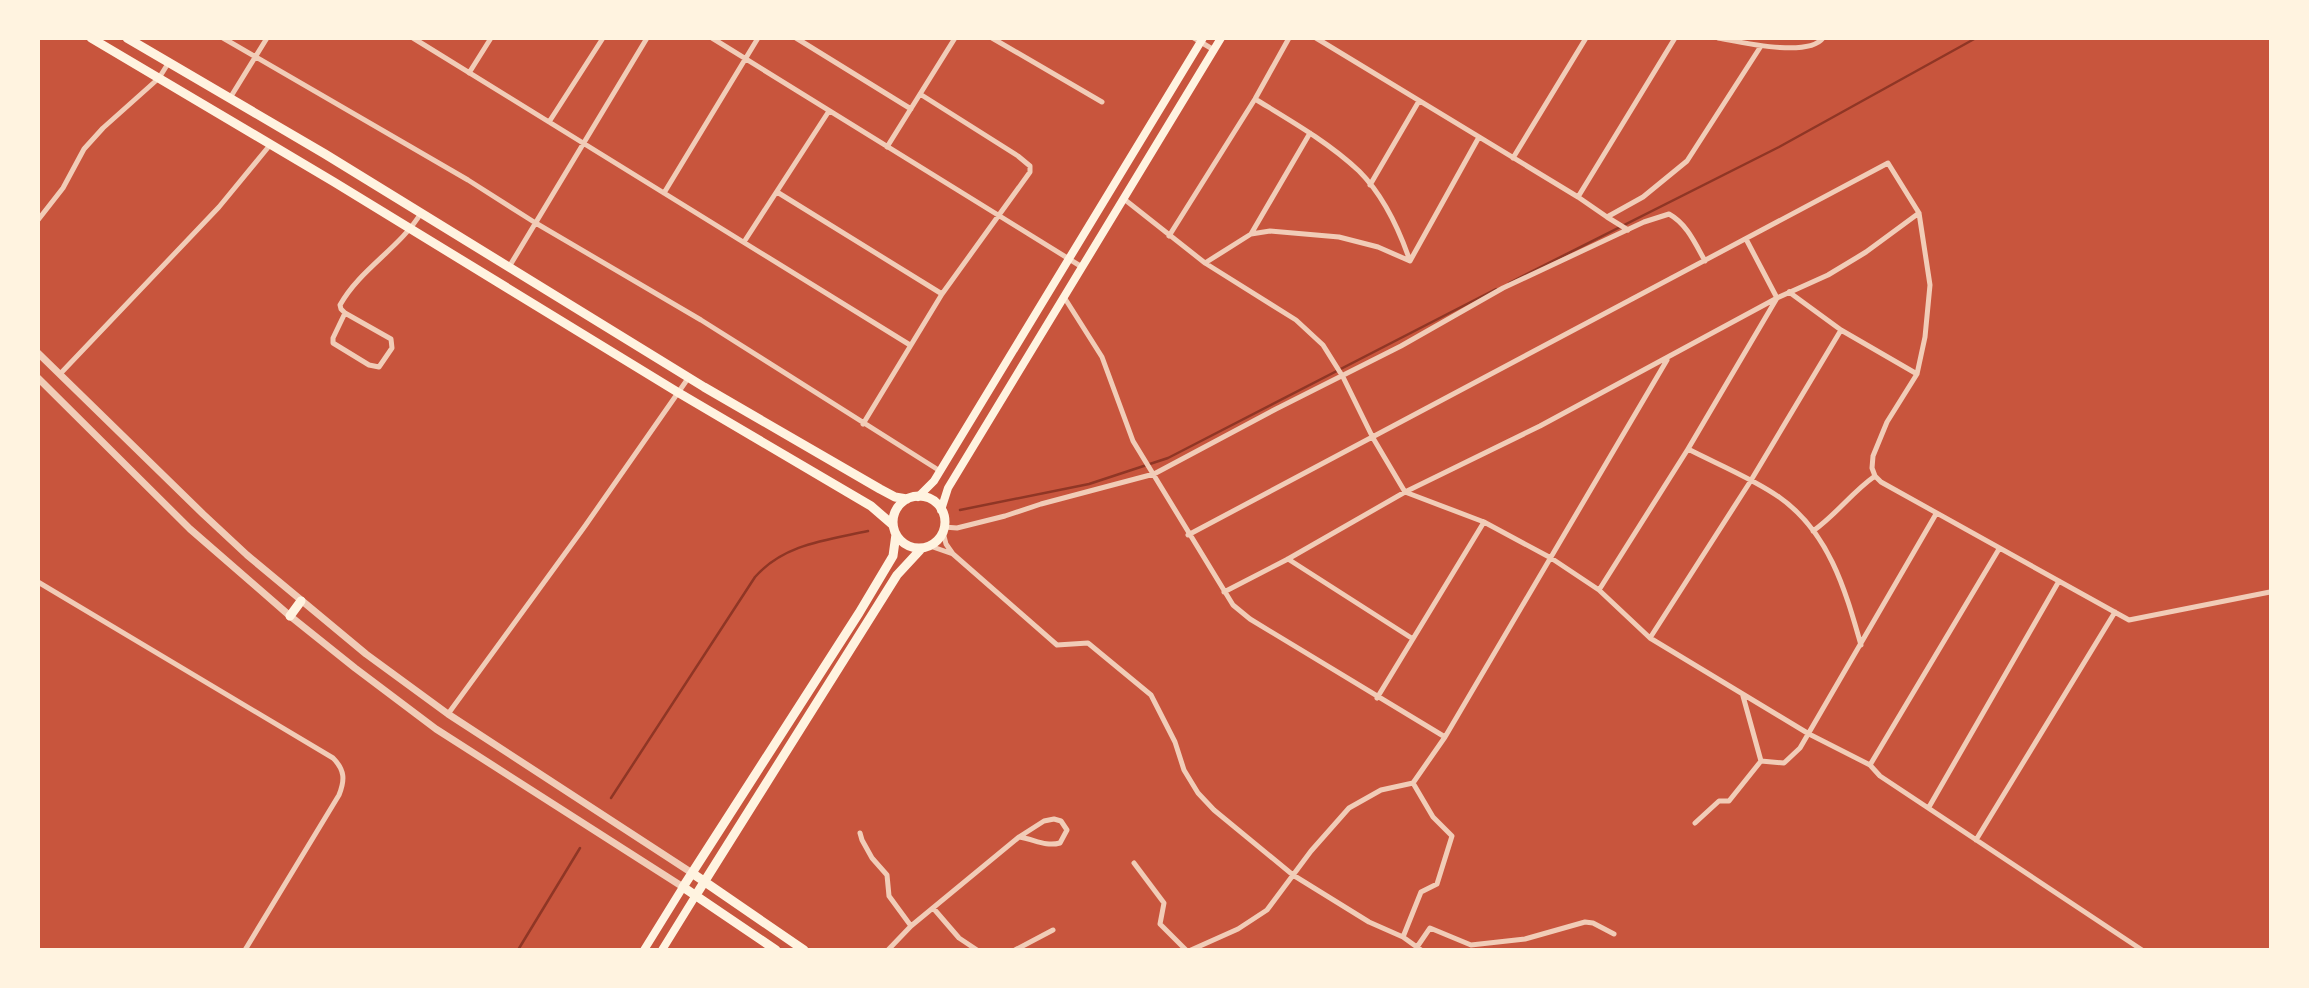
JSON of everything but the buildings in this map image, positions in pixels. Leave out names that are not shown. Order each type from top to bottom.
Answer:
[{"type":"main road","points":[[91,38],[871,506],[907,545],[926,547]]},
{"type":"main road","points":[[127,38],[324,154],[689,377],[880,489],[895,497],[907,499],[926,491],[940,471],[1200,40]]},
{"type":"main road","points":[[662,950],[897,575],[943,530],[941,510],[948,488],[1221,38]]},
{"type":"main road","points":[[315,171],[324,154]]},
{"type":"main road","points":[[1133,154],[1147,161]]},
{"type":"main road","points":[[918,496],[932,500],[941,510]]},
{"type":"main road","points":[[644,950],[886,570],[893,556],[896,510],[907,499]]},
{"type":"main road","points":[[290,616],[301,601]]},
{"type":"main road","points":[[692,873],[804,950]]},
{"type":"main road","points":[[683,887],[776,950]]},
{"type":"street","points":[[223,38],[468,180],[701,320],[940,471]]},
{"type":"street","points":[[230,98],[267,38]]},
{"type":"street","points":[[413,38],[910,345]]},
{"type":"street","points":[[470,73],[491,38]]},
{"type":"street","points":[[549,122],[603,38]]},
{"type":"street","points":[[509,267],[647,38]]},
{"type":"street","points":[[712,38],[1082,267]]},
{"type":"street","points":[[663,193],[758,38]]},
{"type":"street","points":[[796,38],[911,109]]},
{"type":"street","points":[[887,147],[955,38]]},
{"type":"street","points":[[992,38],[1102,102]]},
{"type":"street","points":[[1169,236],[1255,99],[1289,38]]},
{"type":"street","points":[[1316,38],[1627,229]]},
{"type":"street","points":[[1513,158],[1586,38]]},
{"type":"street","points":[[1578,197],[1673,41],[1662,38]]},
{"type":"street","points":[[1718,38],[1761,46],[1803,47],[1819,43],[1823,38]]},
{"type":"street","points":[[1200,40],[1214,50]]},
{"type":"street","points":[[1606,218],[1643,197],[1687,161],[1761,46]]},
{"type":"street","points":[[38,220],[63,188],[84,149],[103,128],[159,78],[169,62]]},
{"type":"street","points":[[863,424],[942,294],[1030,172],[1030,166],[1018,156],[920,94]]},
{"type":"street","points":[[1255,99],[1310,133],[1359,172],[1399,230],[1410,261]]},
{"type":"street","points":[[1370,185],[1419,102]]},
{"type":"street","points":[[744,242],[829,111]]},
{"type":"street","points":[[1206,263],[1251,234],[1310,133]]},
{"type":"street","points":[[1410,261],[1479,137]]},
{"type":"street","points":[[60,374],[219,207],[270,144]]},
{"type":"street","points":[[1188,535],[1888,163],[1919,213],[1930,285],[1925,337],[1917,374],[1887,422],[1873,456],[1872,468],[1875,476],[1936,514],[2129,620],[2270,592]]},
{"type":"street","points":[[777,192],[942,294]]},
{"type":"street","points":[[1124,199],[1206,263],[1296,320],[1323,345],[1405,492],[1484,522],[1551,558],[1599,590],[1650,638],[1743,696],[1870,765],[1880,776],[2142,950]]},
{"type":"street","points":[[345,313],[332,341],[369,365],[379,367],[392,348],[391,338],[345,313],[341,309],[341,301],[411,229],[421,213]]},
{"type":"street","points":[[1224,593],[1405,492],[1540,426],[1777,298],[1828,275],[1866,252],[1919,213]]},
{"type":"street","points":[[1614,934],[1593,923],[1585,922],[1525,939],[1471,945],[1430,928],[1419,948],[1403,937],[1369,922],[1293,875],[1214,810],[1198,793],[1184,770],[1175,742],[1151,695],[1088,643],[1057,645],[953,554],[946,544],[943,530],[1154,474],[1401,346],[1503,288],[1627,229],[1668,214],[1686,227],[1705,261]]},
{"type":"street","points":[[1251,234],[1288,232],[1339,237],[1378,247],[1410,261]]},
{"type":"street","points":[[1746,239],[1777,298]]},
{"type":"street","points":[[1790,292],[1842,330],[1917,374]]},
{"type":"street","points":[[1064,297],[1102,357],[1133,441],[1233,606],[1377,698],[1445,737]]},
{"type":"street","points":[[1599,590],[1688,449],[1777,298]]},
{"type":"street","points":[[1650,638],[1750,482],[1842,330]]},
{"type":"street","points":[[38,353],[212,523],[301,601],[405,684],[692,873]]},
{"type":"street","points":[[1134,863],[1164,903],[1160,924],[1188,950],[1251,922],[1267,910],[1349,807],[1381,790],[1413,783],[1445,737],[1668,358]]},
{"type":"street","points":[[448,713],[689,377]]},
{"type":"street","points":[[38,378],[190,528],[290,616],[395,699],[436,729],[683,887]]},
{"type":"street","points":[[1688,449],[1779,497],[1813,531],[1829,553],[1843,584],[1861,645]]},
{"type":"street","points":[[1813,531],[1875,476]]},
{"type":"street","points":[[1760,761],[1784,763],[1801,748],[1936,514]]},
{"type":"street","points":[[1377,698],[1484,522]]},
{"type":"street","points":[[926,547],[953,554]]},
{"type":"street","points":[[1870,765],[1999,549]]},
{"type":"street","points":[[1288,559],[1413,639]]},
{"type":"street","points":[[1929,807],[2059,581]]},
{"type":"street","points":[[38,582],[341,765],[344,784],[245,950]]},
{"type":"street","points":[[1976,840],[2115,612]]},
{"type":"street","points":[[1743,696],[1760,761]]},
{"type":"street","points":[[1695,823],[1719,801],[1730,801],[1760,761]]},
{"type":"street","points":[[1403,937],[1421,892],[1437,884],[1452,836],[1433,817],[1413,783]]},
{"type":"street","points":[[888,950],[911,926],[1019,837],[1044,821],[1054,819],[1061,821],[1067,830],[1060,844],[1052,845],[1019,837]]},
{"type":"street","points":[[860,833],[872,858],[887,875],[889,896],[911,926]]},
{"type":"street","points":[[934,909],[959,938],[977,950]]},
{"type":"street","points":[[1016,950],[1053,930]]},
{"type":"waterway","points":[[1509,283],[1779,147],[1976,38]]},
{"type":"waterway","points":[[960,510],[1089,484],[1168,458],[1496,289]]},
{"type":"waterway","points":[[611,798],[755,577],[766,566],[793,550],[868,531]]},
{"type":"waterway","points":[[518,950],[580,848]]}]
